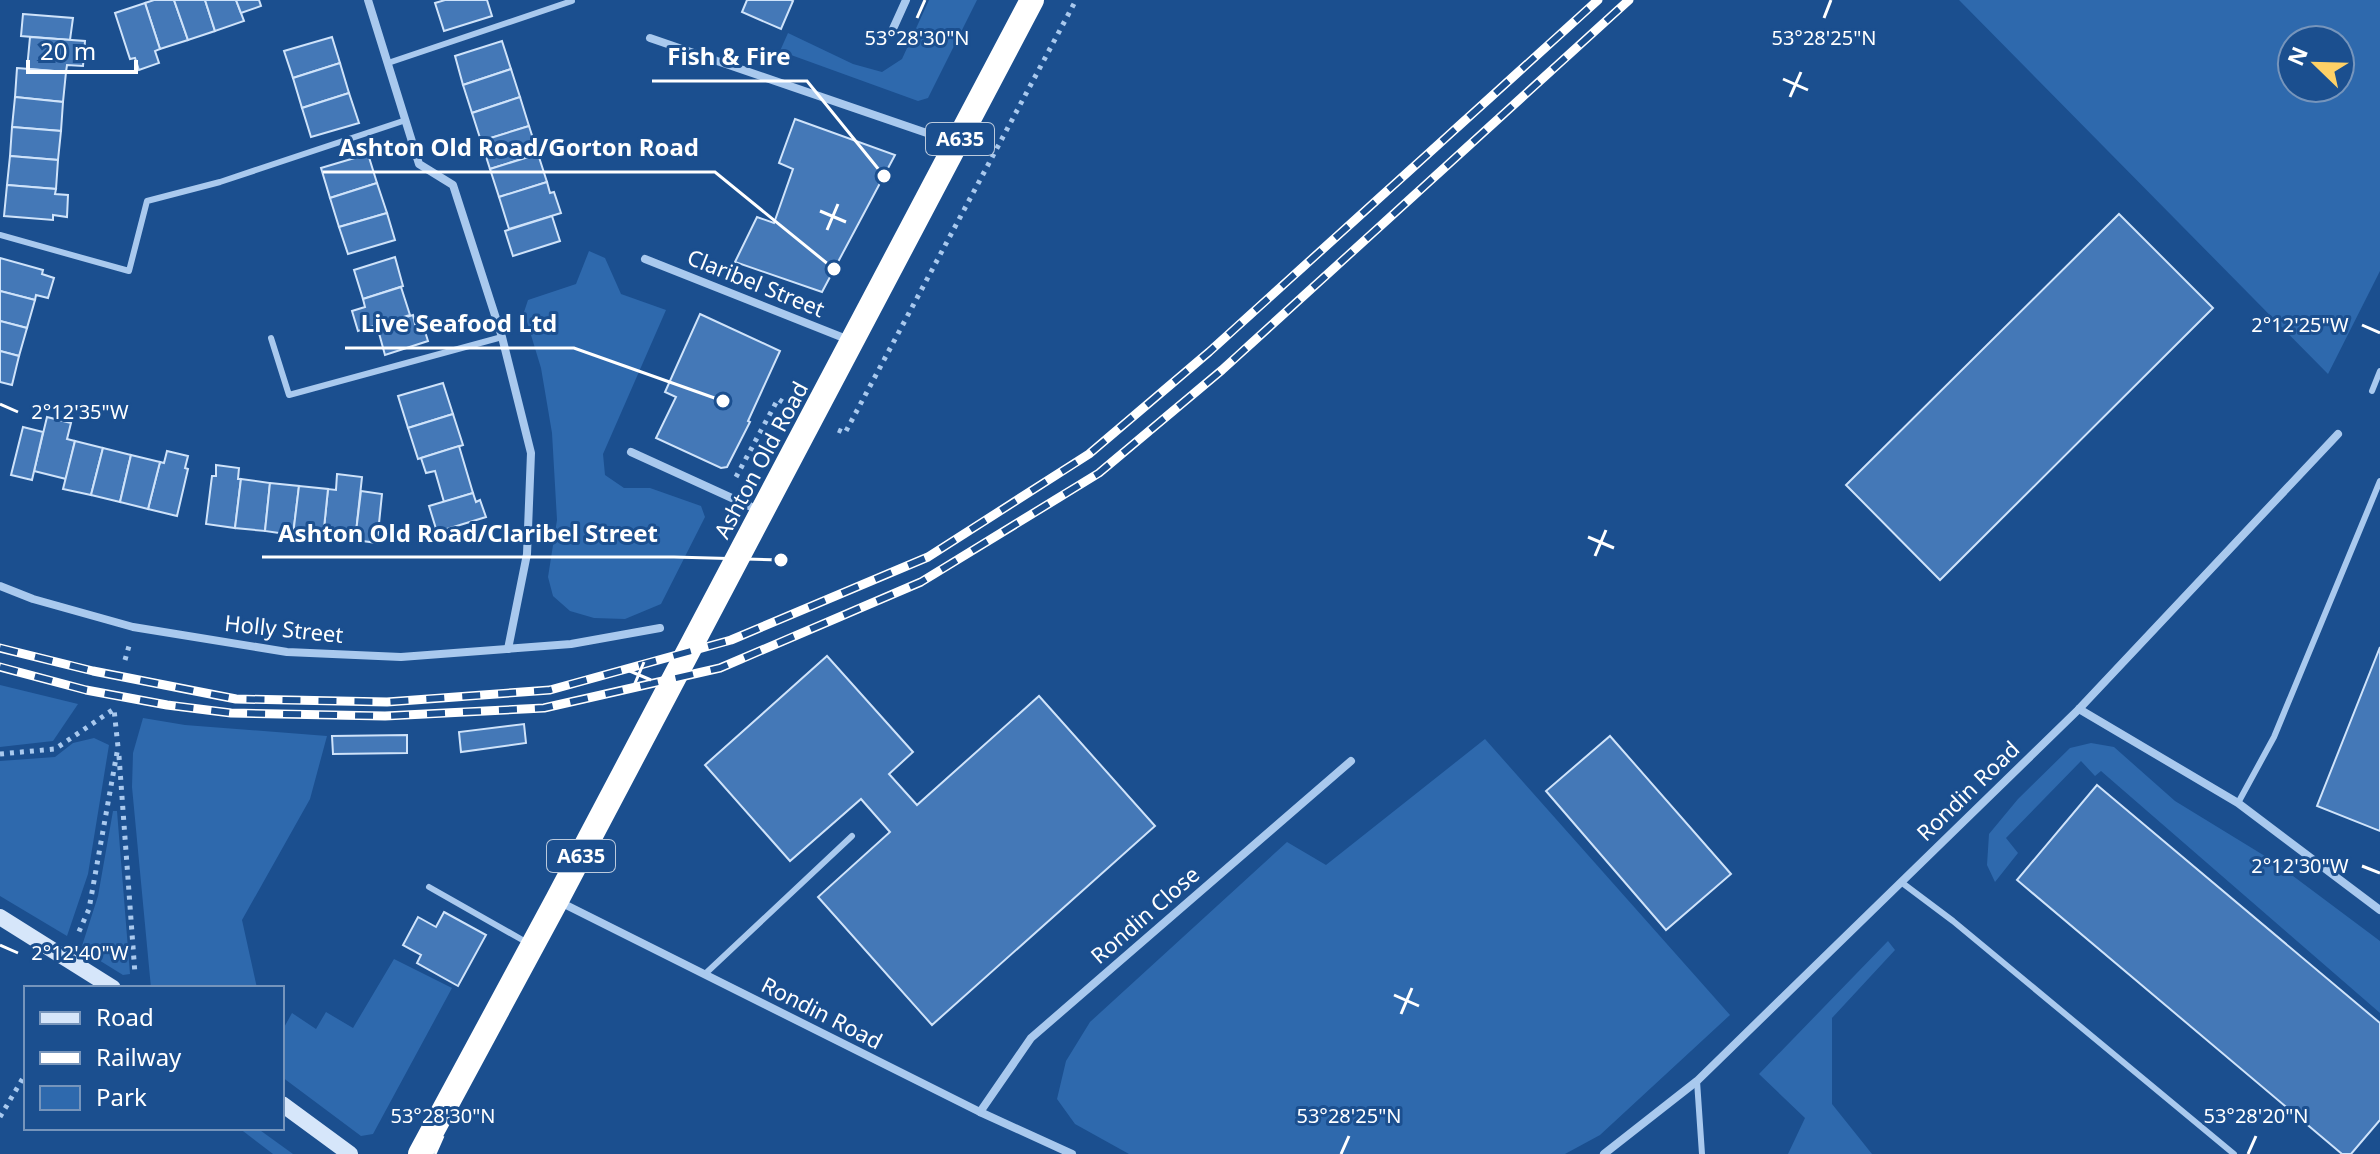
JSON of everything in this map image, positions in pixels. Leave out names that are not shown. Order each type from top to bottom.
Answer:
[{"type":"highway","name":"Ashton Old Road","points":[[420,1154],[1032,0]]},
{"type":"street","points":[[368,0],[419,164],[453,185],[502,337],[531,453],[527,554],[508,649]]},
{"type":"street","points":[[892,31],[906,0]]},
{"type":"street","points":[[650,38],[958,143]]},
{"type":"street","name":"Claribel Street","points":[[645,259],[853,341]]},
{"type":"street","name":"Rondin Road","points":[[1604,1154],[1697,1081],[2079,709],[2338,434]]},
{"type":"street","points":[[631,452],[762,512]]},
{"type":"street","name":"Holly Street","points":[[0,586],[33,599],[133,627],[287,652],[401,657],[571,644],[660,628]]},
{"type":"street","points":[[2079,709],[2238,803],[2380,910]]},
{"type":"street","name":"Rondin Close","points":[[980,1112],[1031,1038],[1351,761]]},
{"type":"street","name":"Rondin Road","points":[[557,900],[980,1112],[1072,1154]]},
{"type":"street","points":[[0,917],[110,986]]},
{"type":"street","points":[[284,1105],[350,1154]]},
{"type":"lane","points":[[388,63],[572,1]]},
{"type":"lane","points":[[0,235],[129,271],[147,201],[220,182],[406,120]]},
{"type":"lane","points":[[271,338],[289,395],[502,337]]},
{"type":"lane","points":[[2372,391],[2380,371]]},
{"type":"lane","points":[[2238,803],[2274,737],[2380,481]]},
{"type":"lane","points":[[705,974],[852,836]]},
{"type":"lane","points":[[1901,882],[1953,921],[2234,1154]]},
{"type":"lane","points":[[429,887],[533,945]]},
{"type":"lane","points":[[1697,1081],[1702,1154]]},
{"type":"path","points":[[845,433],[1076,0]]},
{"type":"path","points":[[734,481],[778,399]]},
{"type":"path","points":[[0,754],[55,749],[114,709],[135,976]]},
{"type":"path","points":[[73,961],[74,943],[89,909],[118,747]]},
{"type":"path","points":[[1,1113],[24,1076]]},
{"type":"green space","points":[[929,0],[977,0],[928,98],[918,101],[780,51],[788,33],[853,64],[882,72],[902,59]]},
{"type":"green space","points":[[1959,0],[2380,0],[2380,271],[2328,374]]},
{"type":"green space","points":[[589,251],[605,258],[621,294],[666,310],[603,454],[605,475],[624,488],[650,488],[701,506],[705,517],[661,604],[625,619],[594,618],[570,611],[553,596],[548,577],[557,520],[552,433],[541,368],[524,312],[528,300],[576,284]]},
{"type":"green space","points":[[0,685],[78,704],[53,741],[0,747]]},
{"type":"green space","points":[[143,718],[185,725],[327,736],[310,799],[242,920],[257,986],[151,986],[132,787],[133,753]]},
{"type":"green space","points":[[94,738],[109,745],[88,874],[67,936],[0,896],[0,761],[55,757],[73,743]]},
{"type":"green space","points":[[1485,739],[1730,1015],[1600,1135],[1565,1154],[1129,1154],[1075,1124],[1057,1099],[1066,1061],[1090,1022],[1287,842],[1326,865]]},
{"type":"green space","points":[[2091,743],[2114,747],[2175,801],[2273,861],[2380,941],[2380,1013],[2101,771],[2095,776],[2081,761],[2006,838],[2018,853],[1995,882],[1987,865],[1989,834],[2018,799],[2070,748]]},
{"type":"green space","points":[[113,811],[117,811],[130,974],[123,975],[81,949],[98,896]]},
{"type":"green space","points":[[1888,941],[1895,950],[1832,1018],[1832,1104],[1872,1154],[1788,1154],[1805,1118],[1759,1074]]},
{"type":"green space","points":[[394,959],[452,988],[373,1134],[361,1136],[284,1078],[284,1027],[292,1013],[316,1029],[326,1012],[353,1028]]},
{"type":"green space","points":[[242,1130],[260,1130],[293,1154],[273,1154]]},
{"type":"building","points":[[174,0],[188,40],[160,49],[145,3]]},
{"type":"building","points":[[174,0],[205,0],[215,31],[188,40]]},
{"type":"building","points":[[205,0],[236,0],[244,21],[215,31]]},
{"type":"building","points":[[236,0],[259,0],[261,6],[241,13]]},
{"type":"building","points":[[445,0],[487,0],[492,16],[444,31],[435,3]]},
{"type":"building","points":[[747,0],[793,1],[781,29],[742,12]]},
{"type":"building","points":[[145,3],[160,49],[155,51],[159,63],[139,70],[135,58],[130,59],[115,13]]},
{"type":"building","points":[[23,14],[73,18],[70,40],[21,36]]},
{"type":"building","points":[[30,37],[85,41],[83,66],[67,65],[66,72],[27,69]]},
{"type":"building","points":[[332,37],[340,63],[293,78],[284,51]]},
{"type":"building","points":[[502,41],[511,69],[463,85],[455,56]]},
{"type":"building","points":[[340,63],[349,93],[302,108],[293,78]]},
{"type":"building","points":[[17,68],[66,72],[63,102],[15,97]]},
{"type":"building","points":[[511,69],[520,97],[472,113],[463,85]]},
{"type":"building","points":[[349,93],[359,123],[311,137],[302,108]]},
{"type":"building","points":[[15,97],[63,102],[61,131],[12,127]]},
{"type":"building","points":[[520,97],[529,126],[481,141],[472,113]]},
{"type":"building","points":[[795,119],[895,155],[822,292],[735,262],[757,217],[774,223],[793,169],[779,163]]},
{"type":"building","points":[[529,126],[538,154],[490,169],[481,141]]},
{"type":"building","points":[[12,127],[61,131],[58,160],[10,156]]},
{"type":"building","points":[[368,154],[377,183],[330,198],[321,168]]},
{"type":"building","points":[[538,154],[547,182],[499,197],[490,169]]},
{"type":"building","points":[[10,156],[58,160],[56,189],[7,185]]},
{"type":"building","points":[[547,182],[561,213],[509,229],[499,197]]},
{"type":"building","points":[[377,183],[387,213],[339,227],[330,198]]},
{"type":"building","points":[[7,185],[56,189],[55,194],[68,195],[67,217],[53,215],[53,220],[4,216]]},
{"type":"building","points":[[387,213],[395,240],[348,254],[339,227]]},
{"type":"building","points":[[2119,214],[2213,308],[1940,580],[1846,485]]},
{"type":"building","points":[[552,216],[560,241],[513,256],[505,231]]},
{"type":"building","points":[[395,257],[403,286],[363,299],[354,270]]},
{"type":"building","points":[[0,258],[43,270],[42,274],[54,278],[48,298],[36,295],[35,300],[0,291]]},
{"type":"building","points":[[401,287],[410,315],[358,331],[352,311],[365,307],[363,299]]},
{"type":"building","points":[[0,291],[35,300],[27,328],[0,321]]},
{"type":"building","points":[[700,314],[780,351],[750,422],[727,467],[721,468],[656,438],[676,397],[665,392]]},
{"type":"building","points":[[413,315],[415,324],[422,322],[428,341],[385,355],[377,326]]},
{"type":"building","points":[[0,321],[27,328],[19,356],[0,351]]},
{"type":"building","points":[[0,351],[19,356],[12,385],[0,382]]},
{"type":"building","points":[[443,383],[453,414],[408,428],[398,396]]},
{"type":"building","points":[[453,414],[463,445],[418,459],[408,428]]},
{"type":"building","points":[[47,417],[71,423],[67,439],[75,441],[66,479],[34,471]]},
{"type":"building","points":[[23,427],[43,432],[32,480],[11,475]]},
{"type":"building","points":[[75,441],[103,448],[91,495],[63,489]]},
{"type":"building","points":[[459,446],[473,493],[444,502],[435,471],[426,473],[421,458]]},
{"type":"building","points":[[103,448],[131,455],[120,502],[91,495]]},
{"type":"building","points":[[167,451],[188,456],[177,516],[148,509],[160,462],[164,463]]},
{"type":"building","points":[[131,455],[160,462],[148,509],[120,502]]},
{"type":"building","points":[[216,465],[239,468],[238,479],[241,479],[235,528],[206,524]]},
{"type":"building","points":[[337,474],[362,477],[356,532],[324,528],[328,489],[336,490]]},
{"type":"building","points":[[241,479],[270,483],[265,531],[235,528]]},
{"type":"building","points":[[270,483],[299,486],[293,535],[265,531]]},
{"type":"building","points":[[299,486],[328,489],[323,538],[293,535]]},
{"type":"building","points":[[361,491],[382,494],[377,543],[355,540]]},
{"type":"building","points":[[473,493],[476,502],[480,500],[486,517],[437,532],[429,506]]},
{"type":"building","points":[[2380,647],[2380,831],[2317,806]]},
{"type":"building","points":[[827,656],[913,752],[889,774],[917,805],[1039,696],[1155,826],[932,1025],[818,897],[890,832],[861,799],[790,861],[705,765]]},
{"type":"building","points":[[524,724],[526,743],[461,752],[459,732]]},
{"type":"building","points":[[407,735],[407,753],[333,754],[332,736]]},
{"type":"building","points":[[1610,736],[1731,874],[1666,930],[1546,791]]},
{"type":"building","points":[[2097,785],[2380,1023],[2380,1120],[2351,1154],[2342,1154],[2017,880]]},
{"type":"building","points":[[444,912],[486,935],[458,986],[417,963],[421,955],[403,945],[418,917],[436,927]]},
{"type":"railway","points":[[0,648],[93,671],[236,699],[387,702],[550,690],[731,640],[928,557],[1089,454],[1209,352],[1598,0]]},
{"type":"railway","points":[[0,667],[86,690],[167,705],[231,713],[385,716],[544,708],[720,668],[921,582],[1099,473],[1222,370],[1629,0]]},
{"type":"place","name":"Fish & Fire","points":[[884,176]]},
{"type":"place","name":"Ashton Old Road/Gorton Road","points":[[834,269]]},
{"type":"place","name":"Live Seafood Ltd","points":[[723,401]]},
{"type":"place","name":"Ashton Old Road/Claribel Street","points":[[781,560]]}]
